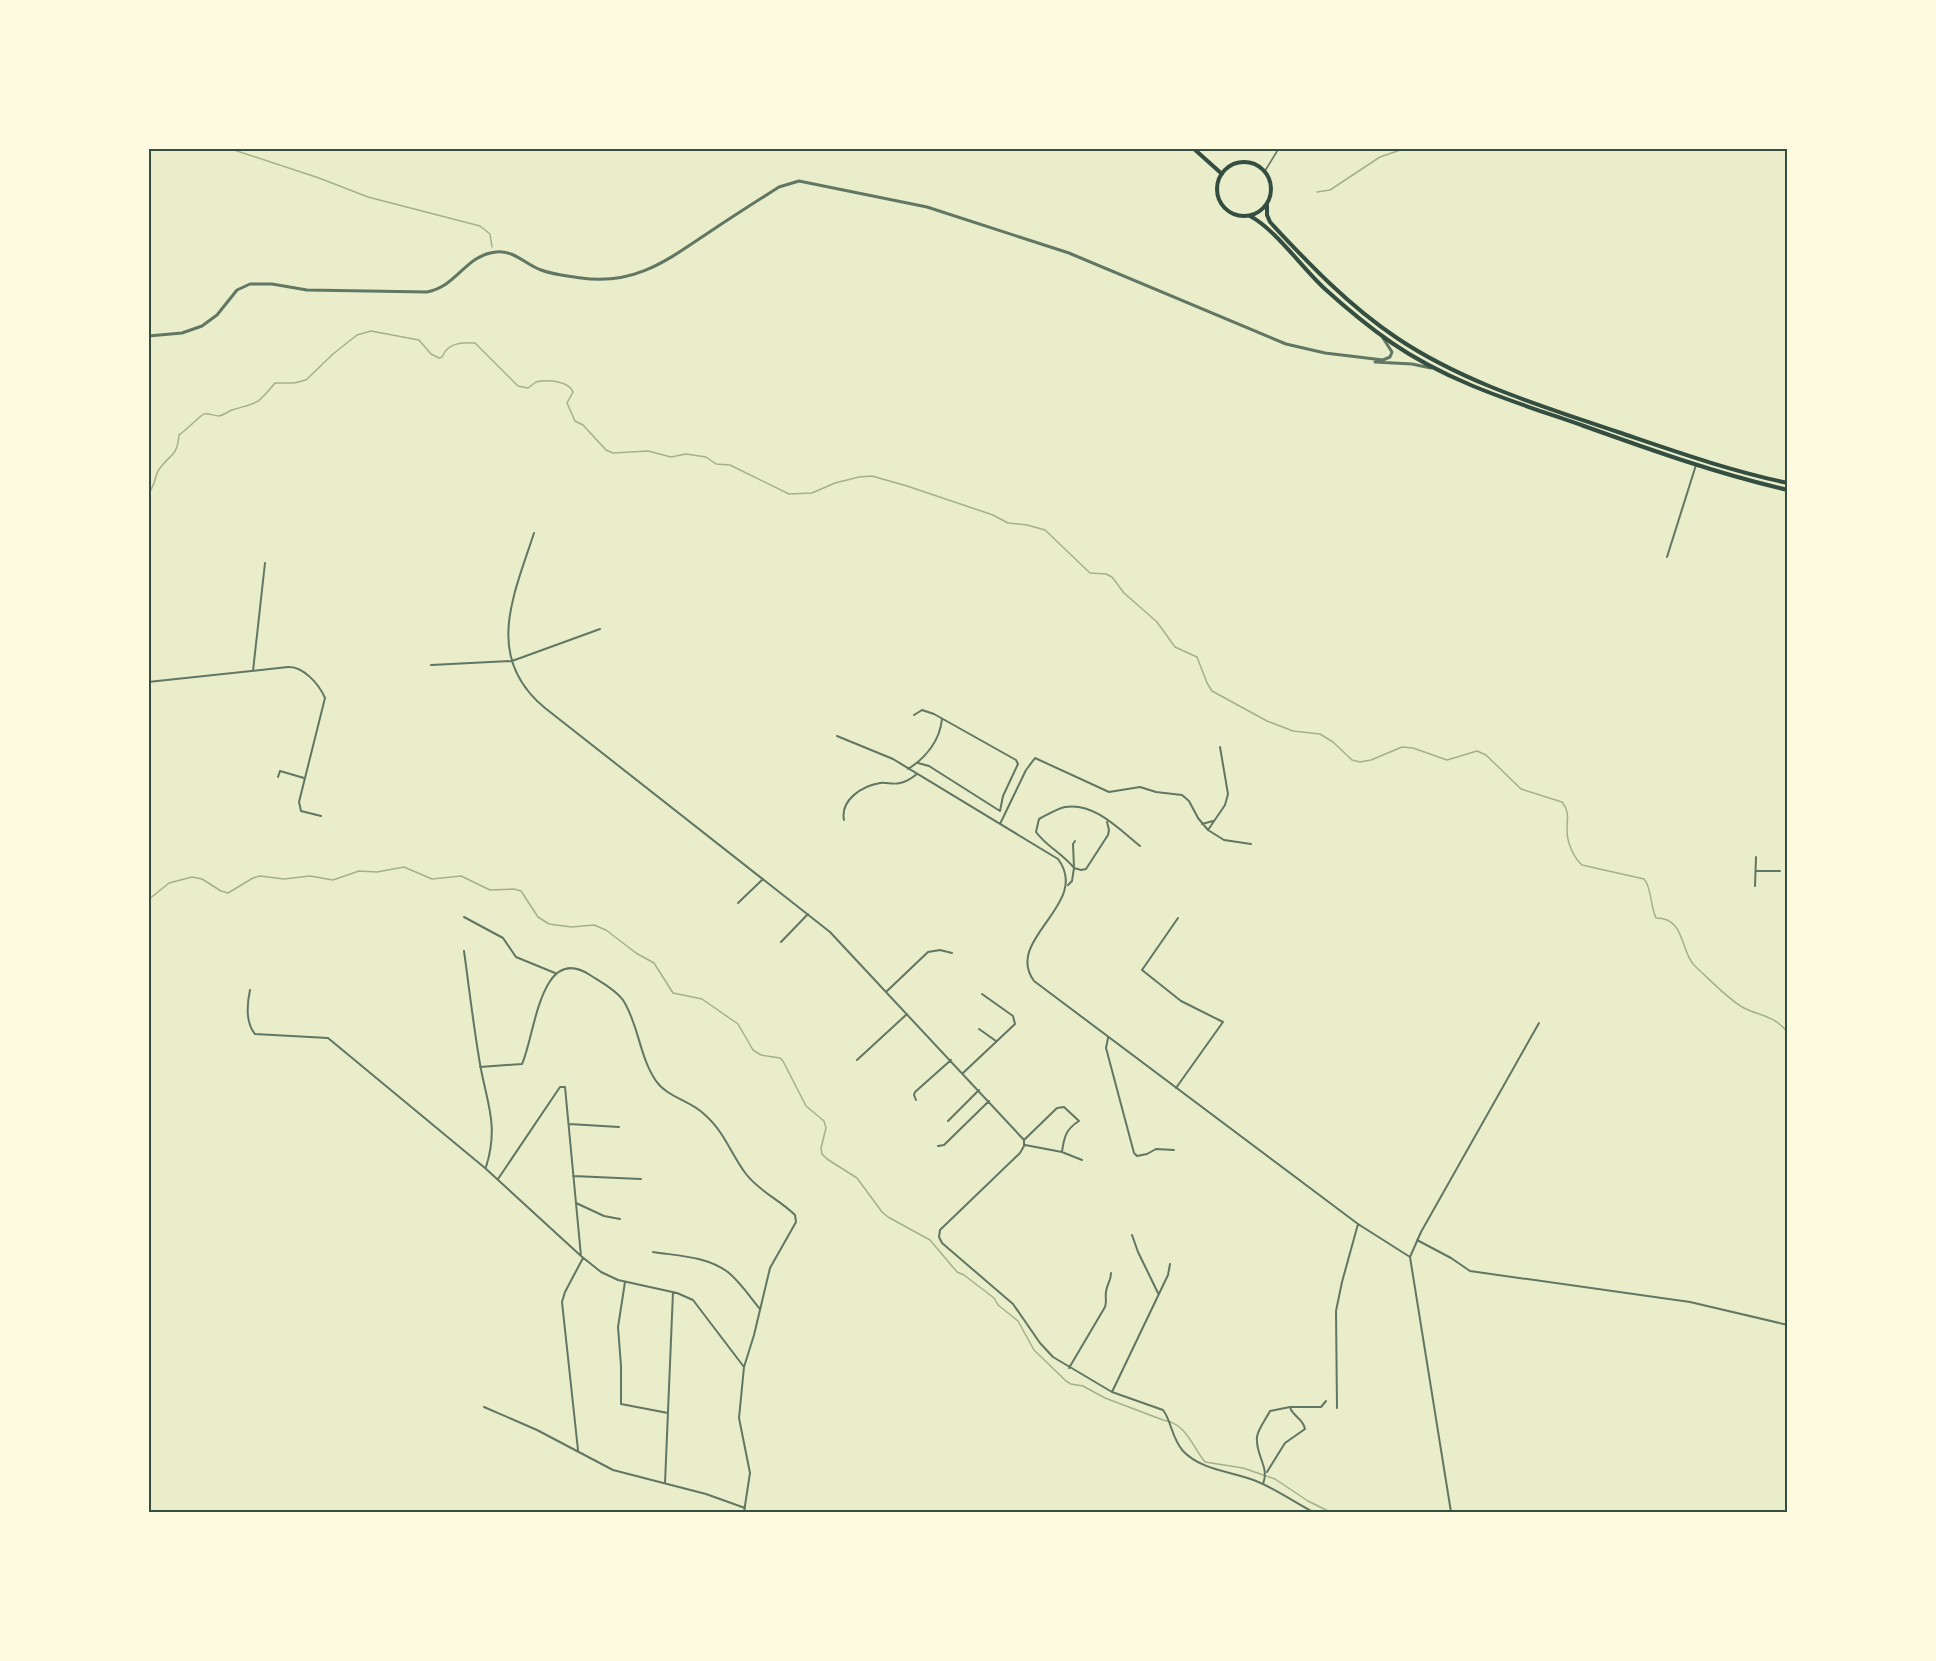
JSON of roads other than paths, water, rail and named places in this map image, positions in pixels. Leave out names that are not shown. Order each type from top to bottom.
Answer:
[{"type":"main road","points":[[1193,148],[1222,174]]},
{"type":"main road","points":[[1267,205],[1250,216],[1243,217],[1229,212],[1220,202],[1217,188],[1222,174],[1227,168],[1243,162],[1251,163],[1265,171],[1272,188],[1267,205],[1270,222],[1321,275],[1377,323],[1430,358],[1496,389],[1591,423],[1722,467],[1788,483]]},
{"type":"main road","points":[[1250,216],[1264,225],[1325,289],[1376,331],[1395,345],[1438,369],[1503,398],[1696,465],[1788,490]]},
{"type":"street","points":[[148,336],[175,334],[202,326],[217,315],[237,290],[250,284],[265,283],[325,291],[427,292],[444,287],[474,259],[494,252],[512,254],[537,268],[555,274],[595,280],[633,276],[669,259],[779,187],[799,181],[927,207],[1069,253],[1286,344],[1324,353],[1384,360],[1392,354],[1391,347],[1376,331]]},
{"type":"street","points":[[1371,360],[1379,363],[1415,364],[1438,369]]},
{"type":"street","points":[[1666,557],[1696,465]]},
{"type":"street","points":[[534,533],[508,617],[508,639],[512,661],[525,687],[540,703],[830,932],[1024,1140],[1025,1145],[1018,1156],[941,1229],[939,1237],[942,1243],[1016,1306],[1046,1350],[1069,1368],[1112,1392],[1159,1408],[1166,1416],[1179,1445],[1196,1461],[1263,1484],[1313,1512]]},
{"type":"street","points":[[253,671],[265,563]]},
{"type":"street","points":[[430,665],[512,661],[600,629]]},
{"type":"street","points":[[148,682],[296,667],[314,682],[324,695],[324,703],[304,778],[300,808],[301,811],[321,816]]},
{"type":"street","points":[[914,715],[924,710],[1018,762],[1003,796],[1000,811],[928,766],[918,763]]},
{"type":"street","points":[[908,768],[918,763],[931,748],[941,731],[942,719]]},
{"type":"street","points":[[837,736],[880,753],[908,768],[1058,859],[1063,867],[1067,885]]},
{"type":"street","points":[[1208,830],[1222,809],[1228,794],[1220,747]]},
{"type":"street","points":[[1000,824],[1026,770],[1035,758],[1109,792],[1140,787],[1156,792],[1182,795],[1189,801],[1208,830],[1224,840],[1251,844]]},
{"type":"street","points":[[278,777],[280,771],[304,778]]},
{"type":"street","points":[[844,820],[843,808],[847,801],[865,788],[880,783],[899,784],[917,774]]},
{"type":"street","points":[[1107,820],[1108,835],[1088,867],[1081,870],[1074,868],[1066,857],[1036,832],[1039,819],[1063,807],[1074,807],[1093,811],[1107,820],[1140,846]]},
{"type":"street","points":[[1202,824],[1213,821]]},
{"type":"street","points":[[1075,842],[1073,844],[1072,881],[1067,885],[1062,898],[1031,946],[1028,959],[1029,972],[1038,985],[1358,1224],[1410,1257]]},
{"type":"street","points":[[1755,886],[1756,857]]},
{"type":"street","points":[[1756,871],[1780,871]]},
{"type":"street","points":[[738,903],[763,879]]},
{"type":"street","points":[[782,942],[808,914]]},
{"type":"street","points":[[464,917],[504,939],[516,957],[555,973]]},
{"type":"street","points":[[1176,1088],[1223,1024],[1220,1019],[1177,998],[1142,970],[1178,918]]},
{"type":"street","points":[[886,992],[928,952],[940,950],[952,953]]},
{"type":"street","points":[[464,951],[480,1067],[492,1119],[490,1151],[485,1168]]},
{"type":"street","points":[[480,1067],[522,1064],[542,998],[555,973],[567,967],[579,968],[621,997],[628,1007],[650,1071],[659,1085],[706,1115],[724,1136],[750,1179],[795,1215],[796,1222],[770,1268],[744,1367],[739,1418],[750,1473],[744,1512]]},
{"type":"street","points":[[250,990],[247,1003],[248,1017],[250,1029],[255,1034],[328,1038],[498,1179],[582,1257],[606,1275],[625,1282],[673,1292],[688,1297],[696,1303],[744,1367]]},
{"type":"street","points":[[963,1073],[1015,1024],[1015,1019],[982,994]]},
{"type":"street","points":[[857,1060],[908,1014]]},
{"type":"street","points":[[1451,1512],[1410,1257],[1417,1240],[1539,1023]]},
{"type":"street","points":[[979,1029],[996,1041]]},
{"type":"street","points":[[1108,1038],[1106,1048],[1134,1153],[1142,1156],[1156,1149],[1174,1150]]},
{"type":"street","points":[[916,1100],[915,1092],[951,1060]]},
{"type":"street","points":[[498,1179],[560,1087],[566,1088],[582,1257],[562,1302],[578,1452]]},
{"type":"street","points":[[948,1121],[979,1090]]},
{"type":"street","points":[[938,1146],[944,1145],[989,1101]]},
{"type":"street","points":[[1024,1140],[1057,1108],[1064,1107],[1079,1121],[1065,1134],[1062,1152]]},
{"type":"street","points":[[569,1124],[619,1127]]},
{"type":"street","points":[[1025,1145],[1062,1152],[1082,1160]]},
{"type":"street","points":[[573,1176],[641,1179]]},
{"type":"street","points":[[576,1203],[606,1217],[621,1219]]},
{"type":"street","points":[[1337,1408],[1336,1311],[1358,1224]]},
{"type":"street","points":[[1132,1235],[1158,1293]]},
{"type":"street","points":[[1417,1240],[1470,1271],[1690,1302],[1788,1325]]},
{"type":"street","points":[[652,1252],[698,1259],[717,1265],[736,1281],[760,1309]]},
{"type":"street","points":[[1112,1392],[1168,1275],[1170,1264]]},
{"type":"street","points":[[1069,1368],[1105,1307],[1111,1273]]},
{"type":"street","points":[[625,1282],[618,1327],[621,1404],[668,1413]]},
{"type":"street","points":[[665,1483],[673,1292]]},
{"type":"street","points":[[1266,1475],[1259,1450],[1258,1435],[1270,1411],[1290,1407],[1316,1408],[1321,1407],[1326,1401]]},
{"type":"street","points":[[484,1407],[530,1427],[613,1470],[665,1483],[745,1508]]},
{"type":"street","points":[[1263,1484],[1285,1443],[1300,1435],[1305,1429],[1303,1421],[1292,1412],[1290,1407]]},
{"type":"lane","points":[[1265,171],[1279,148]]},
{"type":"waterway","points":[[228,148],[368,197],[480,226],[490,234],[492,247]]},
{"type":"waterway","points":[[1317,192],[1330,190],[1380,157],[1406,148]]},
{"type":"waterway","points":[[148,494],[158,471],[175,451],[179,435],[204,414],[219,416],[252,404],[260,400],[275,383],[294,383],[306,380],[357,335],[371,331],[419,340],[431,354],[439,358],[451,346],[475,343],[518,386],[528,388],[536,382],[546,381],[567,385],[573,392],[567,403],[575,421],[583,425],[606,450],[613,453],[648,451],[671,457],[686,454],[706,457],[716,464],[730,465],[789,494],[812,493],[835,483],[872,476],[993,515],[1008,523],[1045,530],[1090,573],[1106,574],[1112,577],[1124,593],[1157,622],[1175,647],[1197,657],[1212,691],[1267,721],[1293,731],[1320,734],[1333,742],[1352,760],[1360,762],[1371,760],[1402,747],[1413,748],[1447,760],[1477,751],[1486,755],[1521,789],[1562,802],[1567,812],[1569,844],[1573,854],[1582,865],[1644,879],[1656,918],[1666,920],[1678,930],[1691,962],[1738,1005],[1773,1020],[1788,1033]]},
{"type":"waterway","points":[[148,900],[169,883],[192,877],[202,879],[228,893],[260,876],[284,879],[310,876],[333,880],[359,871],[377,872],[404,867],[432,879],[461,876],[490,890],[521,891],[538,917],[549,924],[571,927],[594,925],[606,930],[636,953],[654,963],[673,993],[702,999],[738,1024],[753,1050],[761,1055],[780,1058],[806,1106],[824,1121],[826,1128],[821,1148],[822,1154],[857,1178],[882,1212],[930,1240],[957,1272],[994,1298],[998,1305],[1018,1321],[1034,1350],[1066,1381],[1171,1422],[1183,1430],[1205,1462],[1243,1468],[1275,1479],[1308,1501],[1330,1512]]}]
